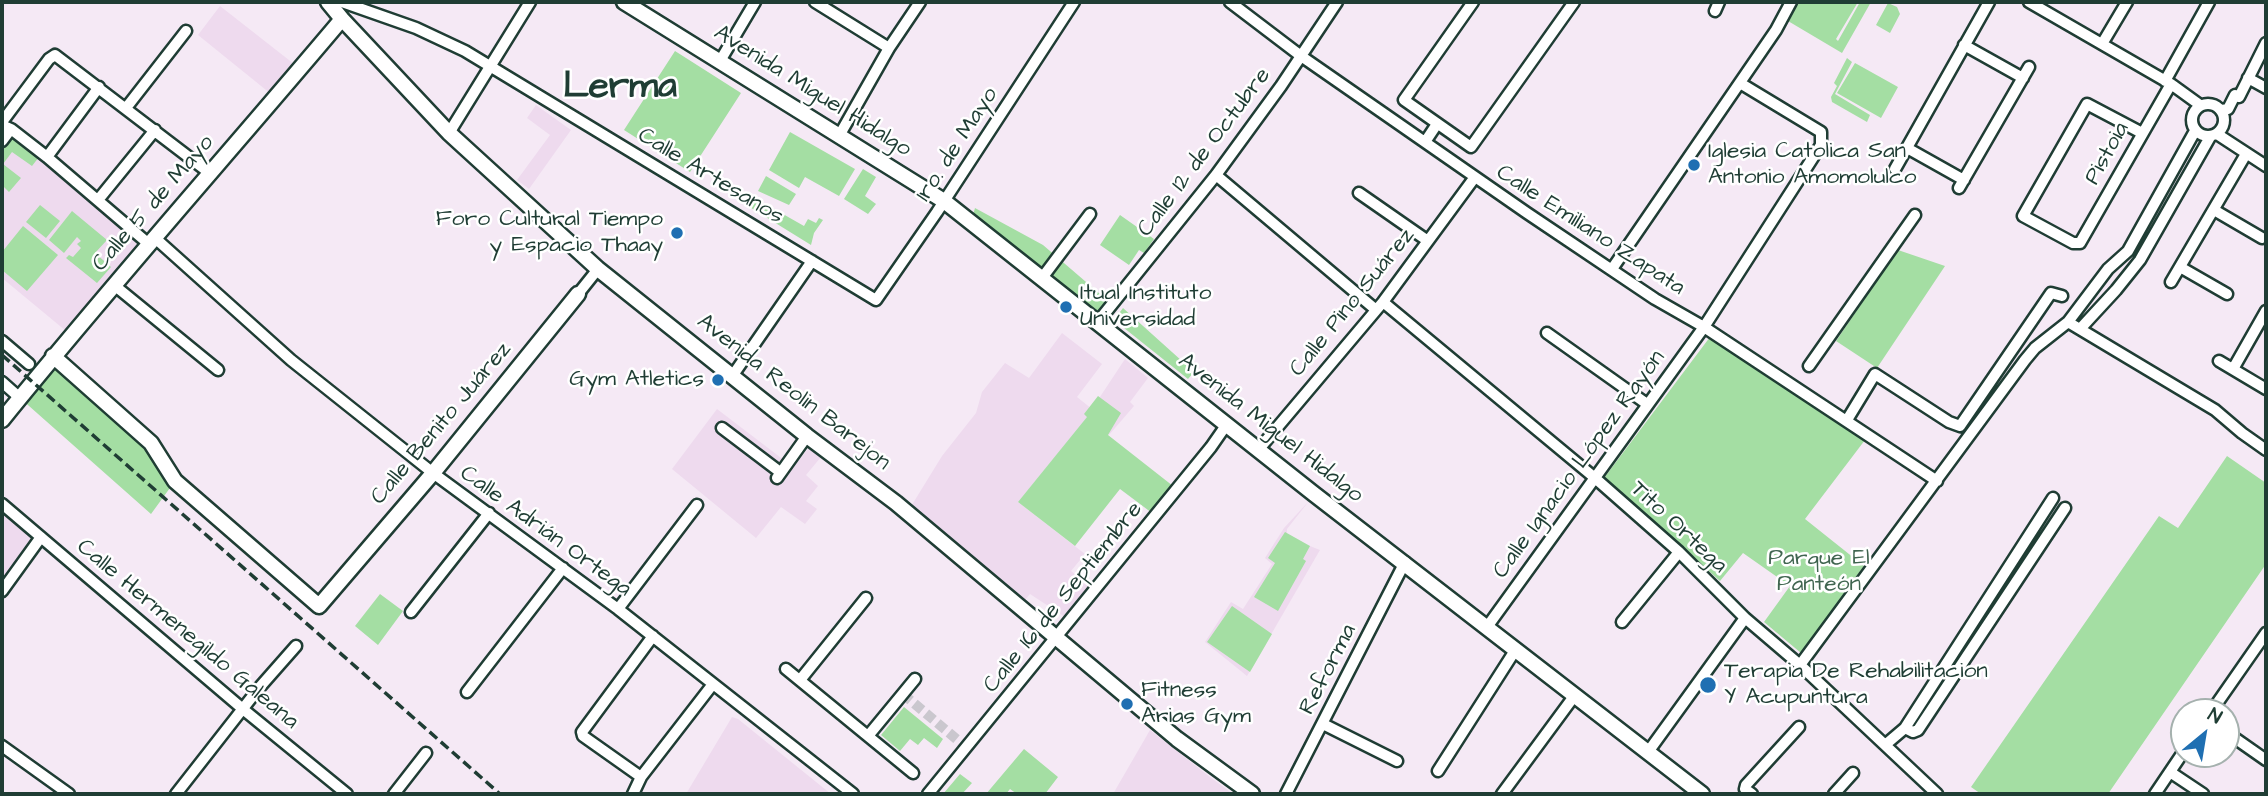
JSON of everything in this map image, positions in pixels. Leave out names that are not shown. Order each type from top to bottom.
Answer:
[{"type":"main road","name":"Avenida Reolin Barejon","points":[[328,2],[449,133],[598,269],[807,436],[896,503],[1177,739],[1252,794]]},
{"type":"main road","name":"Avenida Miguel Hidalgo","points":[[624,2],[944,201],[1702,794]]},
{"type":"main road","name":"Calle 5 de Mayo","points":[[2,419],[342,19]]},
{"type":"main road","name":"Calle Benito Juárez","points":[[53,356],[151,443],[175,481],[319,606],[433,473],[578,294]]},
{"type":"street","name":"Calle Artesanos","points":[[342,2],[416,28],[490,65],[605,138],[668,172],[869,297]]},
{"type":"street","points":[[449,133],[530,2]]},
{"type":"street","points":[[720,61],[755,2]]},
{"type":"street","points":[[814,2],[890,48]]},
{"type":"street","points":[[839,136],[920,2]]},
{"type":"street","name":"1ro. de Mayo","points":[[869,297],[874,300],[879,298],[1074,2]]},
{"type":"street","name":"Calle Emiliano Zapata","points":[[1230,2],[1301,56],[1655,299],[1704,327],[1937,481]]},
{"type":"street","name":"Calle 12 de Octubre","points":[[1097,323],[1216,175],[1337,2]]},
{"type":"street","points":[[1473,2],[1404,100],[1471,147],[1574,2]]},
{"type":"street","points":[[1612,269],[1776,30],[1791,2]]},
{"type":"street","points":[[1895,169],[1989,2]]},
{"type":"street","points":[[2029,2],[2168,83],[2200,105]]},
{"type":"street","points":[[2102,44],[2127,2]]},
{"type":"street","name":"Pistoia","points":[[2142,133],[2087,104],[2023,216],[2073,243],[2080,243],[2142,133],[2209,2]]},
{"type":"street","points":[[126,108],[186,31]]},
{"type":"street","points":[[2266,43],[2239,97],[2235,94],[2228,109],[2222,110],[2208,104],[2200,105],[2191,115],[2195,131],[2213,136],[2266,166]]},
{"type":"street","points":[[1964,45],[2023,78]]},
{"type":"street","points":[[2,141],[5,125],[52,55],[59,56],[211,174]]},
{"type":"street","points":[[1907,148],[1961,184],[2029,67]]},
{"type":"street","points":[[2248,78],[2266,88]]},
{"type":"street","name":"Calle Ignacio López Rayón","points":[[1487,627],[1704,327],[1821,145],[1821,132],[1740,83]]},
{"type":"street","points":[[47,157],[99,87]]},
{"type":"street","points":[[2080,329],[2140,260],[2213,136],[2224,124],[2222,110]]},
{"type":"street","points":[[1425,142],[1437,124]]},
{"type":"street","name":"Calle Adrián Ortega","points":[[5,125],[153,242],[292,360],[433,473],[618,609],[853,794]]},
{"type":"street","points":[[98,200],[155,130]]},
{"type":"street","points":[[1800,665],[2025,360],[2067,321],[2108,269],[2128,251],[2195,131]]},
{"type":"street","points":[[2171,282],[2245,154]]},
{"type":"street","name":"Tito Ortega","points":[[1216,175],[1595,478],[1679,552],[1745,618],[1800,665],[1937,794]]},
{"type":"street","name":"Calle Pino Suárez","points":[[1259,449],[1379,306],[1475,177]]},
{"type":"street","points":[[1359,193],[1429,241]]},
{"type":"street","points":[[2214,210],[2262,238]]},
{"type":"street","points":[[1042,278],[1090,214]]},
{"type":"street","points":[[1809,366],[1915,215]]},
{"type":"street","points":[[2128,251],[2140,260]]},
{"type":"street","points":[[733,375],[812,261]]},
{"type":"street","points":[[2180,267],[2227,294]]},
{"type":"street","name":"Calle Benito Juárez","points":[[578,294],[598,269]]},
{"type":"street","points":[[2101,278],[2116,290]]},
{"type":"street","points":[[114,285],[218,370]]},
{"type":"street","points":[[1847,420],[1875,374],[1949,422],[1961,426],[2051,293],[2062,296]]},
{"type":"street","points":[[2233,369],[2266,311]]},
{"type":"street","points":[[2067,321],[2215,410],[2266,450]]},
{"type":"street","points":[[1547,333],[1647,404]]},
{"type":"street","points":[[2,341],[29,364]]},
{"type":"street","points":[[2219,362],[2266,389]]},
{"type":"street","points":[[2,382],[19,398]]},
{"type":"street","name":"Calle 16 de Septiembre","points":[[928,794],[1227,424]]},
{"type":"street","points":[[722,428],[778,475],[807,436]]},
{"type":"street","points":[[1885,745],[1905,728],[2053,498]]},
{"type":"street","name":"Calle Hermenegildo Galeana","points":[[2,504],[347,794]]},
{"type":"street","points":[[618,609],[697,505]]},
{"type":"street","points":[[1905,728],[1913,732],[1918,730],[2065,508]]},
{"type":"street","points":[[411,612],[489,513]]},
{"type":"street","points":[[2,591],[41,537]]},
{"type":"street","points":[[1622,622],[1679,552]]},
{"type":"street","name":"Reforma","points":[[1286,794],[1405,562]]},
{"type":"street","points":[[467,692],[563,568]]},
{"type":"street","points":[[800,680],[866,598]]},
{"type":"street","points":[[1648,751],[1745,618]]},
{"type":"street","points":[[2221,698],[2266,633]]},
{"type":"street","points":[[641,777],[591,744],[582,732],[653,636]]},
{"type":"street","points":[[176,794],[296,646]]},
{"type":"street","points":[[1438,771],[1516,649]]},
{"type":"street","points":[[786,669],[913,773]]},
{"type":"street","points":[[868,736],[915,679]]},
{"type":"street","points":[[632,794],[641,777],[713,684]]},
{"type":"street","points":[[1502,794],[1575,695]]},
{"type":"street","points":[[1323,724],[1397,761]]},
{"type":"street","points":[[1752,794],[1745,789],[1746,785],[1799,727]]},
{"type":"street","points":[[2240,742],[2266,760]]},
{"type":"street","points":[[2,746],[69,794]]},
{"type":"street","points":[[394,794],[426,754]]},
{"type":"street","points":[[2155,794],[2173,768]]},
{"type":"street","points":[[2170,772],[2203,794]]},
{"type":"street","points":[[1834,794],[1853,774]]},
{"type":"shaded area","points":[[220,6],[294,64],[271,94],[198,35]]},
{"type":"shaded area","points":[[536,105],[571,130],[529,189],[517,180],[550,135],[527,118]]},
{"type":"shaded area","points":[[12,135],[142,244],[66,331],[2,278],[2,148]]},
{"type":"shaded area","points":[[1062,333],[1102,364],[1077,397],[1092,409],[1125,359],[1148,378],[1130,402],[1134,406],[1109,435],[1088,417],[1018,502],[1085,554],[1071,571],[1090,586],[1065,617],[1030,594],[1025,600],[910,508],[942,456],[976,413],[982,392],[1005,363],[1029,378]]},
{"type":"shaded area","points":[[717,409],[793,467],[809,448],[821,457],[806,475],[818,486],[806,501],[817,509],[805,524],[781,507],[756,538],[672,469]]},
{"type":"shaded area","points":[[1309,501],[1287,529],[1287,537],[1320,550],[1247,676],[1205,642],[1231,602],[1243,609],[1272,564],[1265,558],[1284,528]]},
{"type":"shaded area","points":[[2,514],[34,540],[2,582]]},
{"type":"shaded area","points":[[732,717],[738,719],[831,794],[686,794]]},
{"type":"shaded area","points":[[1150,730],[1210,777],[1233,794],[1113,794]]},
{"type":"green space","points":[[1799,2],[1858,2],[1836,39],[1838,41],[1860,2],[1871,2],[1842,53],[1788,21]]},
{"type":"green space","points":[[1888,3],[1897,7],[1900,14],[1890,33],[1876,25]]},
{"type":"green space","points":[[675,51],[741,93],[690,172],[624,130]]},
{"type":"green space","points":[[1847,58],[1852,62],[1835,94],[1870,115],[1867,122],[1832,102],[1831,97],[1837,86],[1834,83]]},
{"type":"green space","points":[[1855,63],[1898,87],[1881,118],[1837,93]]},
{"type":"green space","points":[[790,132],[855,169],[839,196],[805,177],[799,188],[769,170]]},
{"type":"green space","points":[[12,135],[39,157],[32,166],[12,152],[3,164],[21,178],[9,192],[2,185],[2,148]]},
{"type":"green space","points":[[863,169],[876,177],[865,196],[876,204],[868,214],[844,199]]},
{"type":"green space","points":[[766,176],[796,194],[789,205],[758,191]]},
{"type":"green space","points":[[753,197],[804,226],[808,219],[816,223],[819,218],[823,220],[814,233],[811,245],[748,206]]},
{"type":"green space","points":[[40,205],[60,221],[46,238],[26,222]]},
{"type":"green space","points":[[975,208],[1043,245],[1114,306],[1103,322],[973,215]]},
{"type":"green space","points":[[72,211],[107,240],[95,253],[111,267],[97,283],[66,258],[69,255],[73,257],[81,248],[77,244],[81,241],[77,237],[64,253],[49,240]]},
{"type":"green space","points":[[1120,215],[1154,239],[1144,253],[1139,250],[1129,265],[1100,245]]},
{"type":"green space","points":[[23,226],[58,255],[27,291],[2,270],[2,252]]},
{"type":"green space","points":[[1898,250],[1945,266],[1877,368],[1836,341]]},
{"type":"green space","points":[[1123,308],[1194,372],[1188,379],[1114,320]]},
{"type":"green space","name":"Parque El Panteón","points":[[1710,337],[1865,440],[1805,519],[1864,566],[1801,653],[1764,622],[1790,586],[1743,553],[1720,581],[1604,478]]},
{"type":"green space","points":[[53,356],[151,443],[175,481],[151,514],[20,398]]},
{"type":"green space","points":[[1098,396],[1121,413],[1108,435],[1173,486],[1152,513],[1120,489],[1075,546],[1018,502],[1087,417],[1084,414]]},
{"type":"green space","points":[[2227,456],[2266,483],[2266,564],[2174,698],[2170,698],[2170,704],[2108,794],[1981,794],[1971,787],[2159,516],[2178,528]]},
{"type":"green space","points":[[1285,532],[1310,546],[1303,559],[1306,561],[1278,611],[1254,597],[1275,563],[1268,558]]},
{"type":"green space","points":[[380,594],[403,611],[378,645],[355,626]]},
{"type":"green space","points":[[1232,606],[1272,634],[1250,672],[1207,642]]},
{"type":"green space","points":[[904,707],[943,739],[937,748],[924,738],[918,745],[910,739],[900,751],[881,735]]},
{"type":"green space","points":[[1024,749],[1058,777],[1045,794],[1017,794],[1010,789],[1006,794],[986,794]]},
{"type":"green space","points":[[960,774],[972,783],[962,794],[943,794]]},
{"type":"tunnel","points":[[903,694],[967,748]]},
{"type":"railway","points":[[2,355],[500,794]]},
{"type":"place","name":"Iglesia Catolica San Antonio Amomolulco","points":[[1694,165]]},
{"type":"place","name":"Foro Cultural Tiempo y Espacio Thaay","points":[[677,233]]},
{"type":"place","name":"Itual Instituto Universidad","points":[[1066,307]]},
{"type":"place","name":"Gym Atletics","points":[[718,380]]},
{"type":"place","name":"Terapia De Rehabilitacion Y Acupuntura","points":[[1708,685]]},
{"type":"place","name":"Fitness Arias Gym","points":[[1127,704]]},
{"type":"district","name":"Lerma","points":[[620,89]]}]
